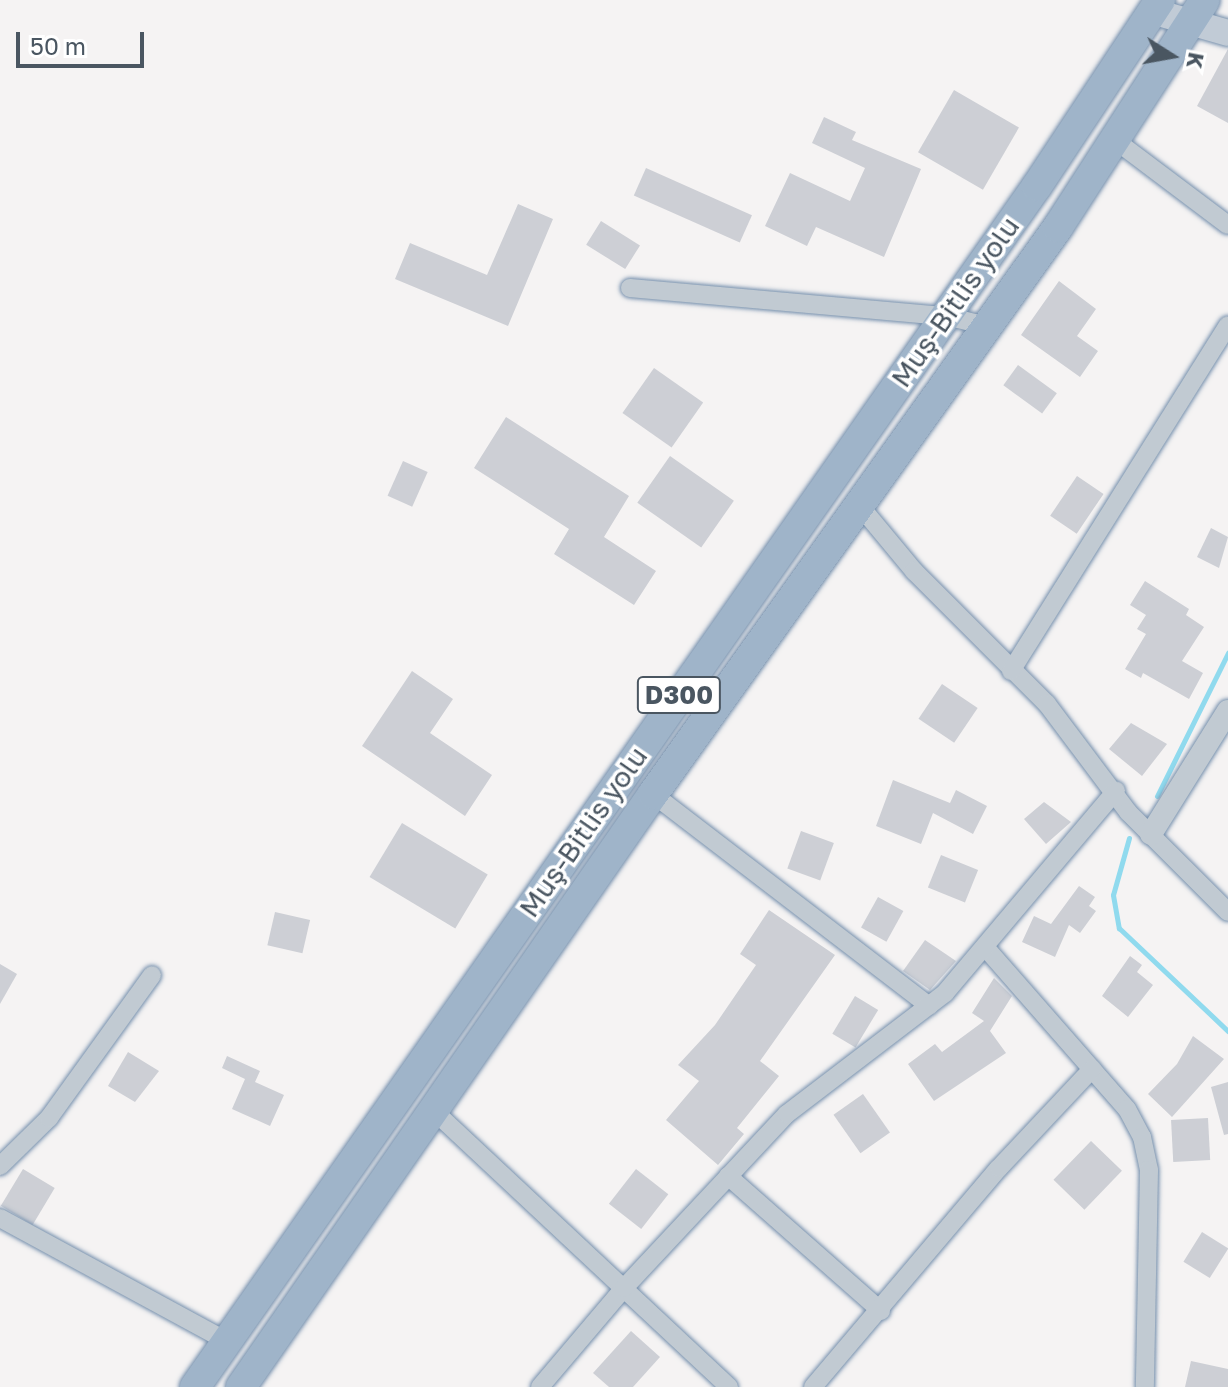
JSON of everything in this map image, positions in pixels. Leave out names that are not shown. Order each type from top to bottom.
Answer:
[{"type":"highway","name":"Muş-Bitlis yolu","points":[[195,1387],[946,316],[1156,6]]},
{"type":"highway","name":"Muş-Bitlis yolu","points":[[241,1387],[653,794],[987,326],[1199,11]]},
{"type":"main road","points":[[1156,6],[1199,11],[1228,33]]},
{"type":"street","points":[[1115,140],[1228,225]]},
{"type":"street","points":[[630,288],[946,316],[987,326]]},
{"type":"street","points":[[1011,671],[1228,325]]},
{"type":"street","points":[[860,506],[1011,671],[1047,704],[1151,834],[1228,912]]},
{"type":"street","points":[[1151,834],[1228,711]]},
{"type":"street","points":[[540,1387],[624,1288],[787,1114],[929,1006],[985,947],[1116,791]]},
{"type":"street","points":[[653,794],[929,1006]]},
{"type":"street","points":[[985,947],[1127,1109],[1142,1137],[1149,1170],[1145,1387]]},
{"type":"street","points":[[0,1166],[49,1118],[152,975]]},
{"type":"street","points":[[813,1387],[881,1311],[999,1168],[1092,1069]]},
{"type":"street","points":[[434,1111],[729,1387]]},
{"type":"street","points":[[728,1176],[881,1311]]},
{"type":"street","points":[[0,1218],[227,1341]]},
{"type":"building","points":[[1228,49],[1228,123],[1197,106]]},
{"type":"building","points":[[954,90],[1019,127],[983,190],[918,152]]},
{"type":"building","points":[[824,117],[856,132],[852,140],[921,169],[884,257],[816,227],[807,246],[765,226],[790,173],[850,201],[865,168],[812,143]]},
{"type":"building","points":[[646,168],[752,215],[740,243],[634,195]]},
{"type":"building","points":[[518,204],[553,219],[508,326],[395,279],[410,243],[487,275]]},
{"type":"building","points":[[601,221],[640,245],[625,269],[586,245]]},
{"type":"building","points":[[1059,281],[1096,309],[1077,336],[1098,351],[1080,377],[1021,335]]},
{"type":"building","points":[[1018,365],[1057,393],[1042,413],[1003,385]]},
{"type":"building","points":[[654,368],[703,402],[672,447],[622,413]]},
{"type":"building","points":[[506,417],[629,496],[604,537],[656,571],[634,605],[554,554],[569,529],[474,468]]},
{"type":"building","points":[[670,456],[734,501],[701,547],[637,503]]},
{"type":"building","points":[[403,461],[428,472],[412,507],[388,496]]},
{"type":"building","points":[[1077,476],[1104,494],[1077,534],[1050,516]]},
{"type":"building","points":[[1211,528],[1228,537],[1219,568],[1197,557]]},
{"type":"building","points":[[1145,581],[1189,609],[1186,615],[1204,627],[1182,661],[1203,673],[1189,699],[1143,673],[1141,678],[1125,669],[1146,634],[1137,629],[1146,615],[1130,605]]},
{"type":"building","points":[[412,671],[453,699],[430,733],[492,775],[465,816],[362,746]]},
{"type":"building","points":[[942,684],[978,708],[954,743],[919,719]]},
{"type":"building","points":[[1131,723],[1167,744],[1142,776],[1109,749]]},
{"type":"building","points":[[893,780],[950,803],[956,790],[987,806],[973,834],[933,813],[921,844],[876,826]]},
{"type":"building","points":[[1044,802],[1071,822],[1046,844],[1024,819]]},
{"type":"building","points":[[402,823],[488,875],[455,929],[370,877]]},
{"type":"building","points":[[801,831],[834,843],[820,881],[787,869]]},
{"type":"building","points":[[941,855],[978,870],[965,902],[928,887]]},
{"type":"building","points":[[1079,886],[1095,897],[1089,906],[1096,911],[1080,933],[1069,925],[1055,957],[1022,942],[1034,916],[1051,924]]},
{"type":"building","points":[[878,897],[903,911],[886,942],[861,928]]},
{"type":"building","points":[[769,910],[835,955],[760,1061],[779,1076],[737,1128],[744,1134],[718,1165],[666,1120],[699,1081],[678,1065],[715,1025],[756,965],[740,954]]},
{"type":"building","points":[[275,912],[310,920],[302,953],[267,945]]},
{"type":"building","points":[[925,940],[956,961],[930,990],[903,971]]},
{"type":"building","points":[[1130,956],[1142,965],[1137,972],[1153,985],[1128,1017],[1102,996]]},
{"type":"building","points":[[0,964],[17,974],[0,1004]]},
{"type":"building","points":[[994,978],[1012,996],[990,1031],[1006,1053],[934,1101],[908,1064],[935,1044],[942,1052],[984,1021],[972,1013]]},
{"type":"building","points":[[855,996],[878,1010],[855,1048],[832,1034]]},
{"type":"building","points":[[1193,1036],[1224,1059],[1172,1117],[1148,1094],[1177,1064]]},
{"type":"building","points":[[128,1052],[159,1071],[135,1102],[108,1086]]},
{"type":"building","points":[[227,1056],[260,1071],[255,1082],[284,1095],[270,1126],[232,1109],[245,1079],[222,1068]]},
{"type":"building","points":[[1228,1082],[1228,1134],[1224,1135],[1211,1087]]},
{"type":"building","points":[[863,1094],[890,1133],[860,1153],[834,1115]]},
{"type":"building","points":[[1208,1118],[1210,1160],[1173,1162],[1171,1120]]},
{"type":"building","points":[[1091,1141],[1122,1171],[1084,1210],[1053,1180]]},
{"type":"building","points":[[23,1169],[55,1188],[33,1225],[1,1206]]},
{"type":"building","points":[[636,1169],[668,1194],[641,1229],[609,1204]]},
{"type":"building","points":[[1202,1232],[1228,1248],[1210,1278],[1183,1262]]},
{"type":"building","points":[[631,1331],[660,1357],[633,1387],[609,1387],[593,1373]]},
{"type":"building","points":[[1191,1361],[1228,1369],[1228,1387],[1185,1387]]},
{"type":"waterway","points":[[1157,796],[1228,653]]},
{"type":"waterway","points":[[1129,838],[1113,895],[1119,928],[1228,1031]]}]
